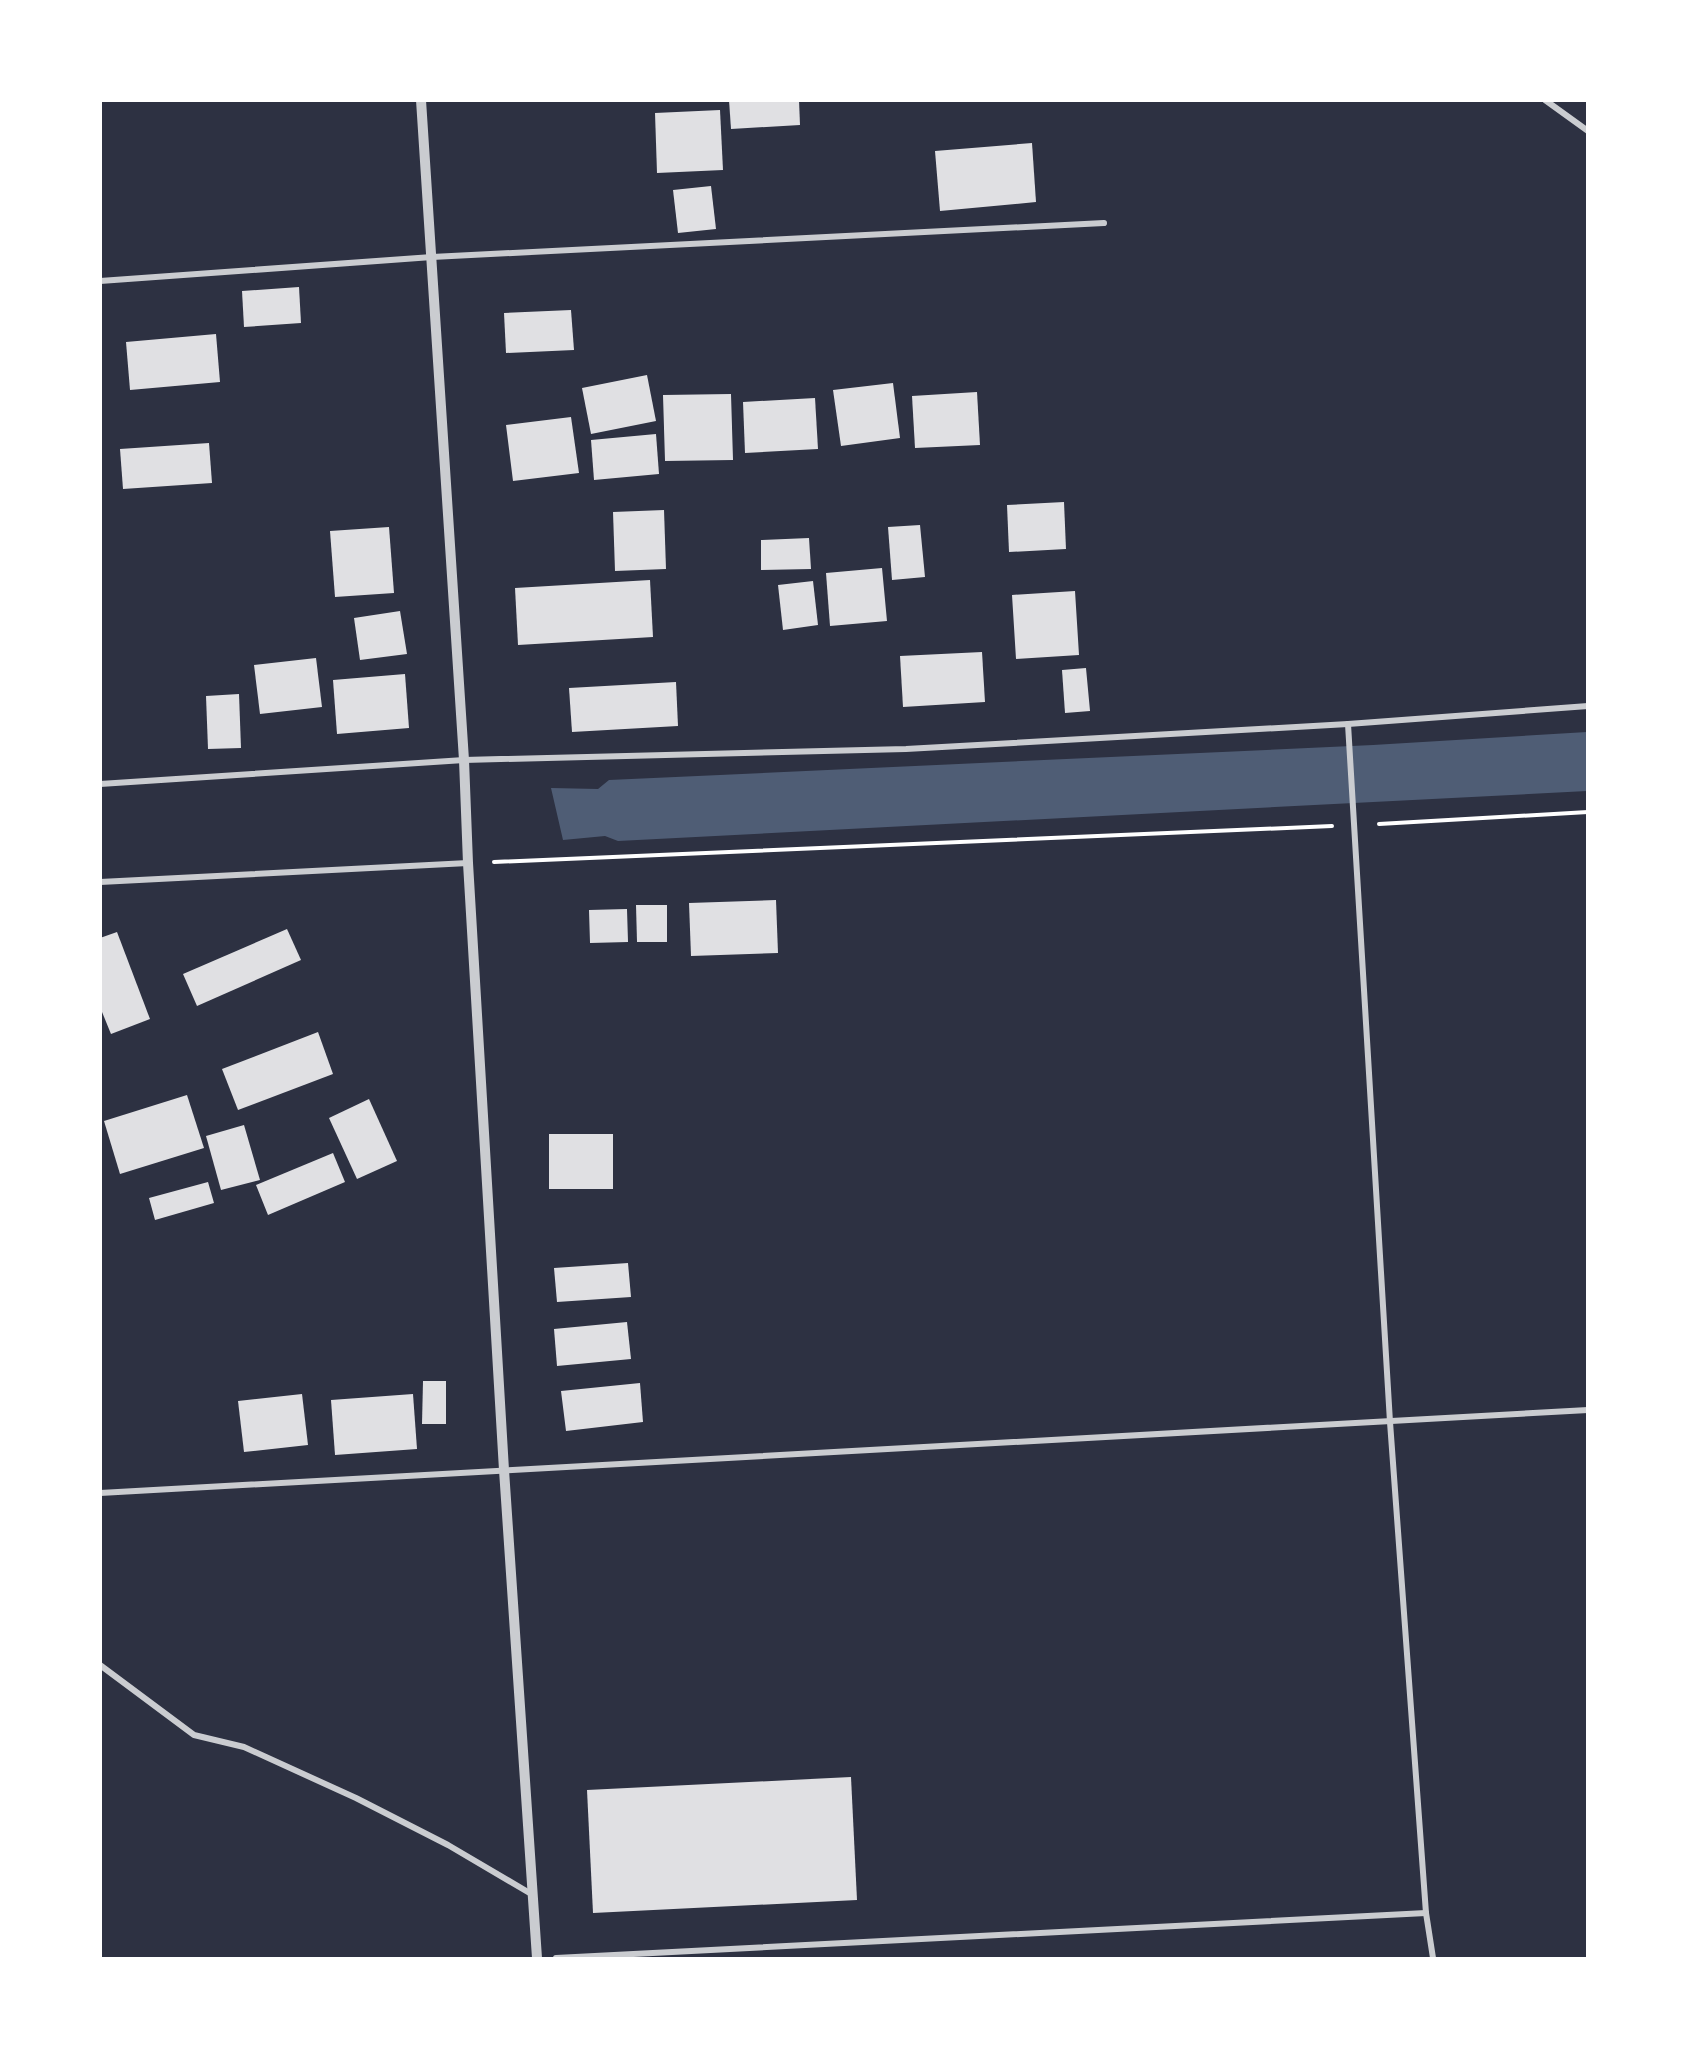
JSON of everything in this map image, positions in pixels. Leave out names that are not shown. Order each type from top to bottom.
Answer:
[{"type":"street","points":[[421,100],[465,760],[467,849],[504,1470],[537,1959]]},
{"type":"street","points":[[1545,100],[1587,131]]},
{"type":"street","points":[[100,281],[432,257],[1104,223]]},
{"type":"street","points":[[100,784],[465,760],[906,749],[1348,724],[1587,706]]},
{"type":"street","points":[[1348,724],[1390,1422],[1426,1913],[1433,1959]]},
{"type":"street","points":[[100,882],[468,863]]},
{"type":"street","points":[[100,1493],[1587,1410]]},
{"type":"street","points":[[100,1665],[194,1735],[244,1747],[356,1797],[448,1845],[533,1895]]},
{"type":"street","points":[[556,1959],[1426,1913]]},
{"type":"path","points":[[468,863],[1354,825],[1587,812]]},
{"type":"water","points":[[1587,732],[1587,791],[618,841],[605,836],[563,840],[551,788],[598,789],[609,780],[1373,745]]},
{"type":"building","points":[[729,100],[799,100],[800,125],[731,129]]},
{"type":"building","points":[[720,110],[723,170],[657,173],[655,113]]},
{"type":"building","points":[[1032,143],[1036,202],[940,211],[935,151]]},
{"type":"building","points":[[711,186],[716,229],[678,233],[673,190]]},
{"type":"building","points":[[299,287],[301,323],[244,327],[242,291]]},
{"type":"building","points":[[571,310],[574,350],[506,353],[504,313]]},
{"type":"building","points":[[216,334],[220,382],[130,390],[126,342]]},
{"type":"building","points":[[647,375],[656,421],[591,434],[582,388]]},
{"type":"building","points":[[893,383],[900,438],[841,446],[833,390]]},
{"type":"building","points":[[977,392],[980,445],[915,448],[912,396]]},
{"type":"building","points":[[731,394],[733,460],[665,461],[663,395]]},
{"type":"building","points":[[815,398],[818,449],[745,453],[743,402]]},
{"type":"building","points":[[571,417],[579,473],[513,481],[506,425]]},
{"type":"building","points":[[656,434],[659,474],[594,480],[591,440]]},
{"type":"building","points":[[209,443],[212,483],[123,489],[120,449]]},
{"type":"building","points":[[1064,502],[1066,549],[1009,552],[1007,505]]},
{"type":"building","points":[[664,510],[666,569],[615,571],[613,512]]},
{"type":"building","points":[[920,525],[925,577],[892,580],[888,527]]},
{"type":"building","points":[[389,527],[394,593],[335,597],[330,531]]},
{"type":"building","points":[[809,538],[811,569],[761,570],[761,540]]},
{"type":"building","points":[[882,568],[887,621],[830,626],[826,573]]},
{"type":"building","points":[[650,580],[653,637],[518,645],[515,588]]},
{"type":"building","points":[[813,581],[818,625],[783,630],[778,585]]},
{"type":"building","points":[[1075,591],[1079,655],[1016,659],[1012,595]]},
{"type":"building","points":[[400,611],[407,654],[360,660],[354,618]]},
{"type":"building","points":[[982,652],[985,702],[903,707],[900,656]]},
{"type":"building","points":[[316,658],[322,707],[260,714],[254,665]]},
{"type":"building","points":[[1086,668],[1090,711],[1065,713],[1062,670]]},
{"type":"building","points":[[405,674],[409,728],[337,734],[333,680]]},
{"type":"building","points":[[676,682],[678,726],[572,732],[569,688]]},
{"type":"building","points":[[239,694],[241,748],[208,749],[206,696]]},
{"type":"building","points":[[776,900],[778,953],[691,956],[689,903]]},
{"type":"building","points":[[636,905],[667,905],[667,942],[637,942]]},
{"type":"building","points":[[627,909],[628,942],[590,943],[589,910]]},
{"type":"building","points":[[287,929],[301,960],[197,1006],[183,974]]},
{"type":"building","points":[[117,932],[150,1019],[111,1034],[100,1007],[100,938]]},
{"type":"building","points":[[318,1032],[333,1074],[238,1110],[222,1069]]},
{"type":"building","points":[[187,1095],[204,1148],[120,1174],[104,1121]]},
{"type":"building","points":[[369,1099],[397,1161],[357,1179],[329,1118]]},
{"type":"building","points":[[244,1125],[260,1180],[221,1190],[206,1136]]},
{"type":"building","points":[[549,1134],[613,1134],[613,1189],[549,1189]]},
{"type":"building","points":[[333,1153],[345,1182],[268,1215],[256,1185]]},
{"type":"building","points":[[208,1182],[214,1203],[155,1220],[149,1198]]},
{"type":"building","points":[[628,1263],[631,1297],[557,1302],[554,1268]]},
{"type":"building","points":[[627,1322],[631,1359],[557,1366],[554,1329]]},
{"type":"building","points":[[423,1381],[446,1381],[446,1424],[422,1424]]},
{"type":"building","points":[[640,1383],[643,1422],[566,1431],[561,1391]]},
{"type":"building","points":[[302,1394],[308,1445],[244,1452],[238,1401]]},
{"type":"building","points":[[413,1394],[417,1449],[335,1455],[331,1400]]},
{"type":"building","points":[[851,1777],[857,1900],[593,1913],[587,1790]]}]
